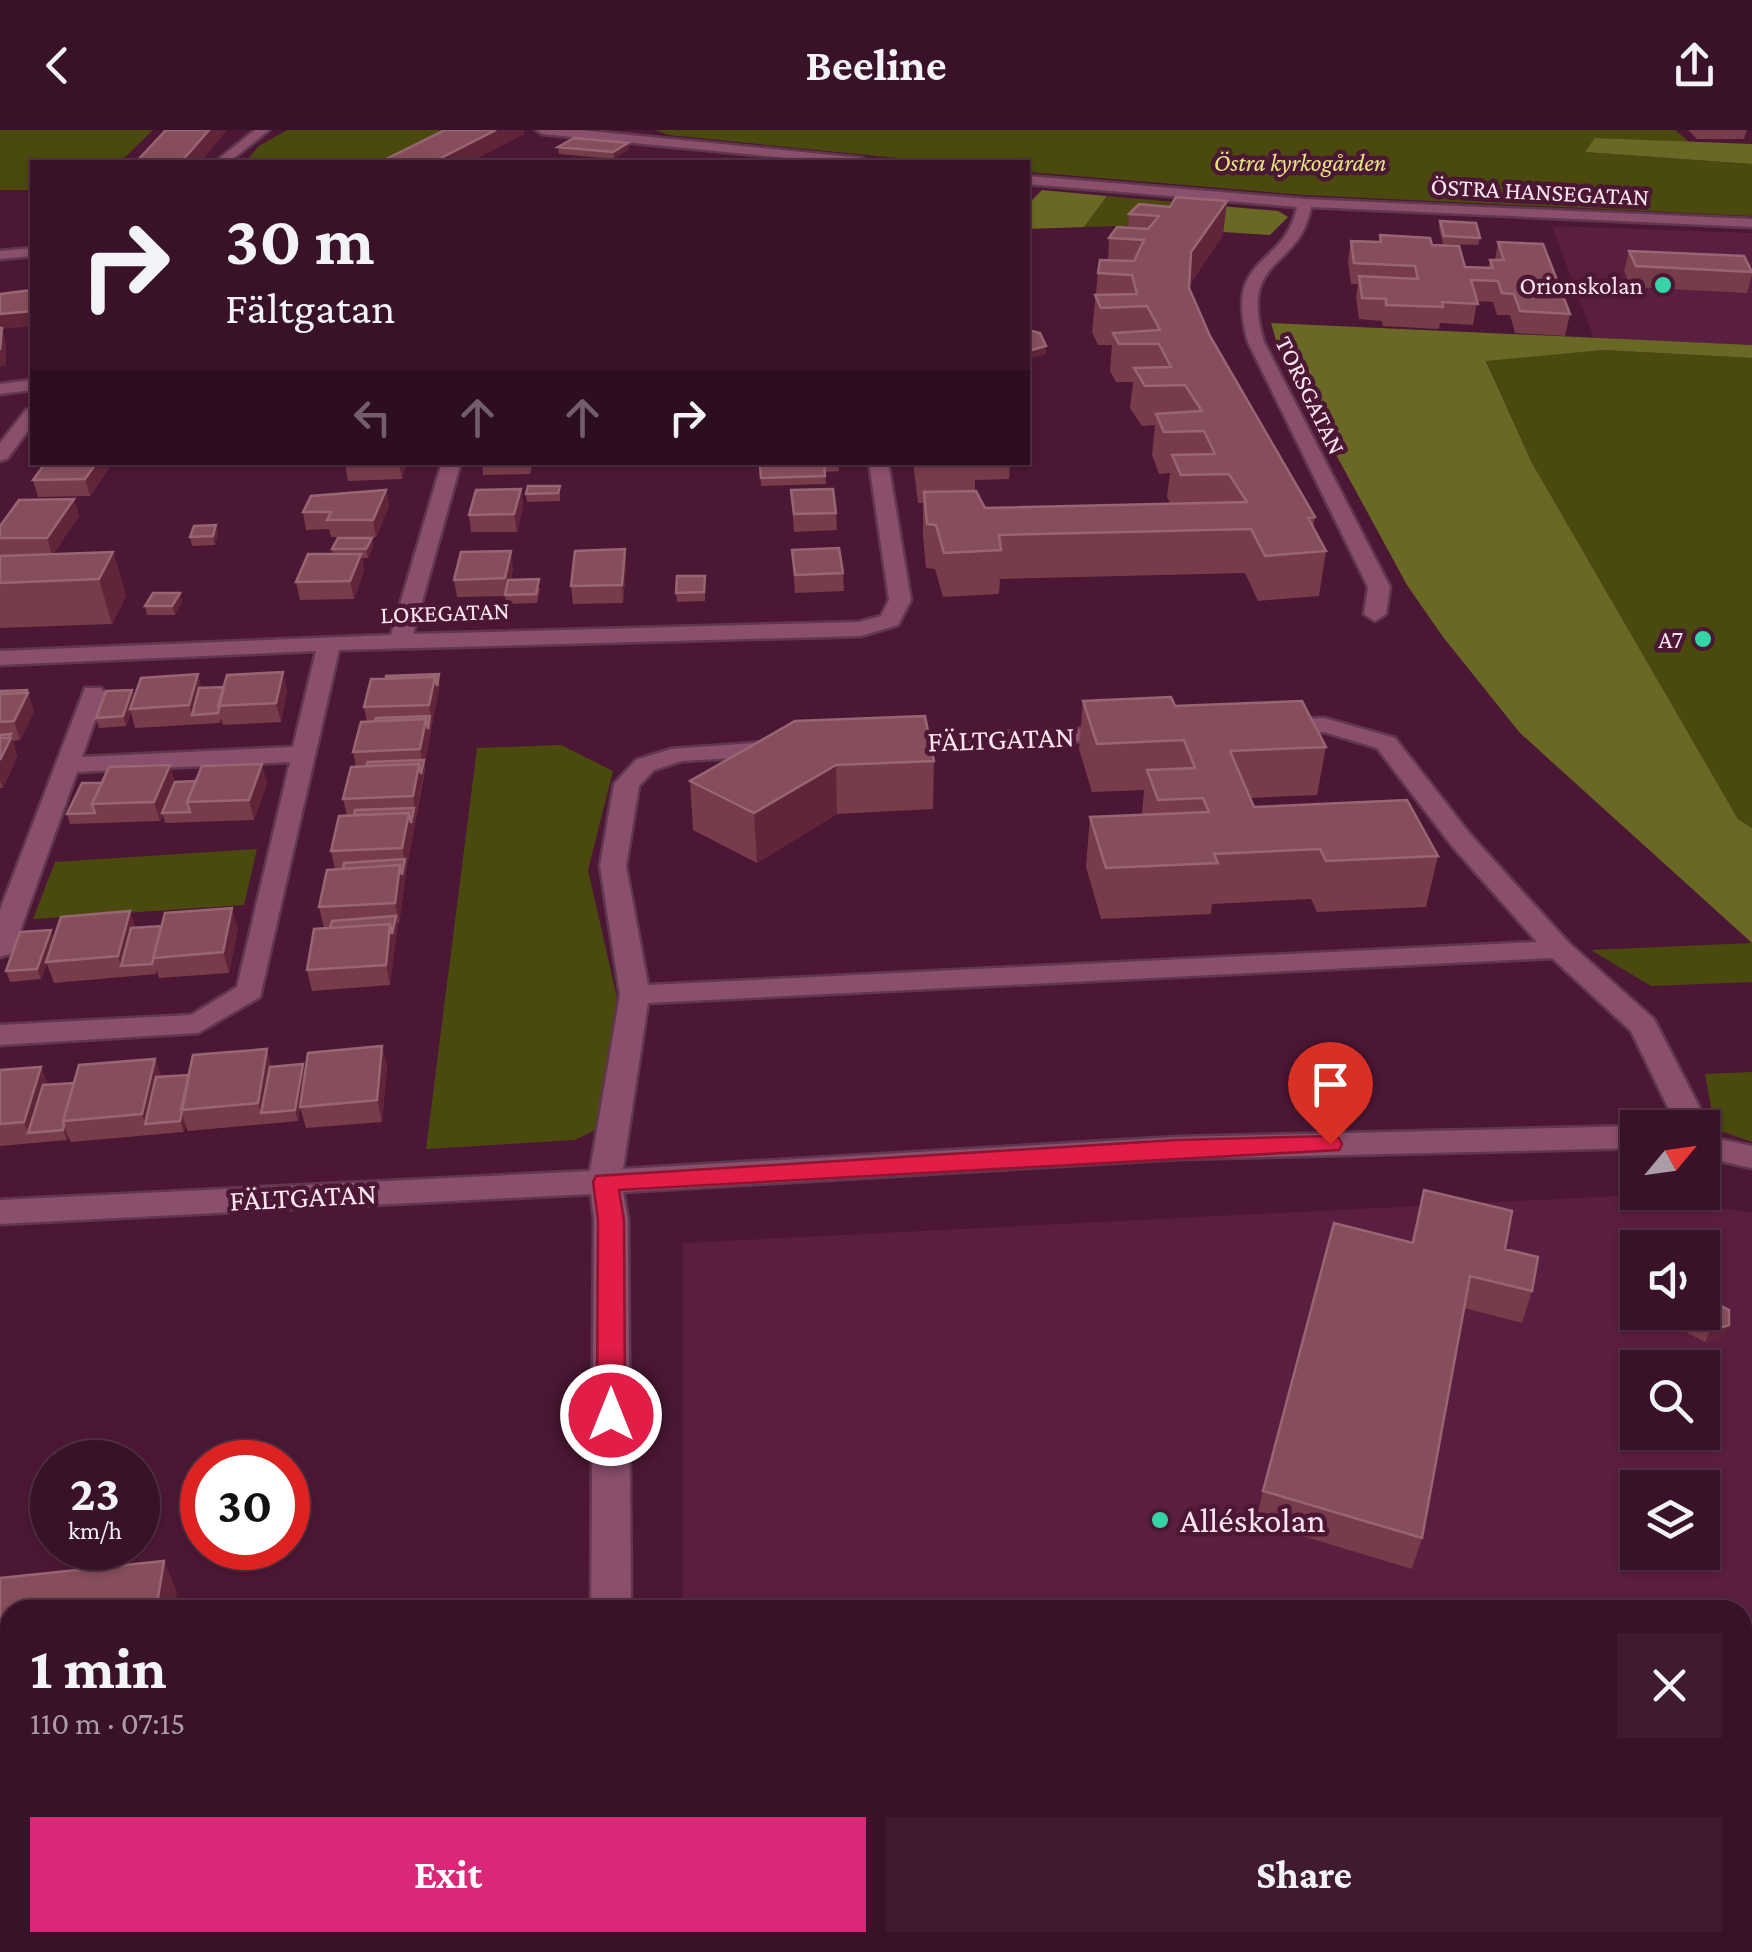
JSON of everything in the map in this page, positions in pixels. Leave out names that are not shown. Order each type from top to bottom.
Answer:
[{"type":"street","points":[[224,160],[263,130]]},
{"type":"street","points":[[542,130],[589,132],[815,160]]},
{"type":"street","name":"ÖSTRA HANSEGATAN","points":[[1030,180],[1305,203],[1752,223]]},
{"type":"street","name":"TORSGATAN","points":[[1305,203],[1306,209],[1295,227],[1249,292],[1246,306],[1256,342],[1379,587],[1375,614]]},
{"type":"street","points":[[0,255],[30,252]]},
{"type":"street","points":[[0,389],[30,386]]},
{"type":"street","points":[[0,455],[30,417]]},
{"type":"street","points":[[400,641],[451,465]]},
{"type":"street","name":"LOKEGATAN","points":[[0,658],[400,641],[860,629],[890,620],[900,600],[878,465]]},
{"type":"street","points":[[0,1034],[198,1024],[250,990],[330,644]]},
{"type":"street","points":[[0,948],[93,693]]},
{"type":"street","points":[[1244,728],[1324,725],[1386,743],[1461,840],[1559,949],[1643,1026],[1685,1110]]},
{"type":"street","name":"FÄLTGATAN","points":[[867,744],[1145,733]]},
{"type":"street","points":[[612,1600],[611,1220],[605,1182],[635,994],[614,866],[627,784],[645,766],[680,754],[807,747]]},
{"type":"street","points":[[66,765],[303,754]]},
{"type":"street","points":[[635,994],[1559,949]]},
{"type":"street","name":"FÄLTGATAN","points":[[0,1212],[1176,1148],[1620,1137]]},
{"type":"street","points":[[1720,1149],[1752,1157]]},
{"type":"shaded area","points":[[1595,138],[1752,144],[1752,164],[1585,152]]},
{"type":"shaded area","points":[[1042,190],[1107,196],[1084,227],[1030,229],[1030,202]]},
{"type":"shaded area","points":[[1208,205],[1278,211],[1288,217],[1270,235],[1223,232]]},
{"type":"shaded area","name":"Orionskolan","points":[[1552,226],[1752,233],[1752,345],[1594,338]]},
{"type":"shaded area","points":[[1271,323],[1752,345],[1752,358],[1603,350],[1486,361],[1532,463],[1738,819],[1752,828],[1752,943],[1520,733],[1443,637],[1407,585],[1279,350]]},
{"type":"shaded area","name":"Alléskolan","points":[[1620,1196],[1620,1210],[1720,1208],[1752,1213],[1752,1600],[683,1600],[683,1243]]},
{"type":"green space","points":[[0,130],[153,130],[122,160],[30,160],[30,190],[0,190]]},
{"type":"green space","points":[[287,130],[468,130],[410,160],[247,160],[259,146]]},
{"type":"green space","name":"Östra kyrkogården","points":[[655,130],[1675,130],[1689,142],[1596,138],[1586,152],[1752,164],[1752,216],[1304,195],[1030,172],[1030,160],[916,160],[669,135]]},
{"type":"green space","points":[[1107,196],[1208,205],[1156,225],[1084,227]]},
{"type":"green space","points":[[1603,350],[1752,358],[1752,828],[1738,819],[1532,463],[1486,360]]},
{"type":"green space","points":[[561,745],[613,771],[588,870],[617,998],[595,1130],[575,1140],[426,1149],[477,748]]},
{"type":"green space","points":[[257,849],[244,905],[33,919],[55,862]]},
{"type":"green space","points":[[1752,943],[1752,982],[1651,986],[1591,950]]},
{"type":"green space","points":[[1752,1072],[1752,1142],[1720,1131],[1720,1110],[1712,1110],[1705,1074]]},
{"type":"building","points":[[166,130],[209,130],[183,160],[138,160]]},
{"type":"building","points":[[445,130],[496,130],[437,160],[384,160]]},
{"type":"building","points":[[574,138],[628,143],[613,152],[558,147]]},
{"type":"building","points":[[1176,197],[1227,201],[1191,252],[1189,288],[1210,336],[1315,517],[1308,518],[1326,551],[1265,556],[1251,529],[999,535],[1001,550],[944,553],[936,525],[927,524],[924,492],[976,491],[985,508],[1247,502],[1229,474],[1181,475],[1172,455],[1215,454],[1204,431],[1164,432],[1156,414],[1202,411],[1185,385],[1145,386],[1134,368],[1171,367],[1159,344],[1119,344],[1113,333],[1160,330],[1147,306],[1101,308],[1095,295],[1137,294],[1132,275],[1098,273],[1100,260],[1134,261],[1144,240],[1109,238],[1117,227],[1148,229],[1159,216],[1129,214],[1139,204],[1170,207]]},
{"type":"building","points":[[1440,221],[1476,223],[1480,238],[1444,236]]},
{"type":"building","points":[[1380,235],[1430,238],[1432,245],[1459,246],[1465,267],[1493,268],[1490,260],[1504,260],[1498,242],[1543,244],[1570,314],[1520,311],[1514,294],[1502,293],[1498,281],[1471,280],[1478,304],[1386,305],[1386,299],[1362,298],[1359,276],[1418,279],[1415,266],[1354,263],[1351,241],[1381,242]]},
{"type":"building","points":[[1629,251],[1744,256],[1752,272],[1636,266]]},
{"type":"building","points":[[30,290],[30,311],[0,314],[0,294]]},
{"type":"building","points":[[1030,330],[1040,333],[1046,346],[1030,350]]},
{"type":"building","points":[[44,465],[95,465],[85,479],[33,480]]},
{"type":"building","points":[[824,465],[825,476],[761,478],[760,466]]},
{"type":"building","points":[[528,486],[560,486],[558,493],[526,494]]},
{"type":"building","points":[[521,489],[514,514],[469,515],[476,490]]},
{"type":"building","points":[[833,489],[836,513],[794,514],[791,490]]},
{"type":"building","points":[[386,490],[373,520],[327,520],[331,512],[303,512],[311,496]]},
{"type":"building","points":[[74,499],[47,538],[0,538],[0,526],[19,500]]},
{"type":"building","points":[[216,525],[213,536],[190,537],[194,526]]},
{"type":"building","points":[[338,538],[372,538],[366,549],[332,549]]},
{"type":"building","points":[[839,548],[843,573],[795,575],[792,550]]},
{"type":"building","points":[[625,549],[622,585],[571,586],[575,551]]},
{"type":"building","points":[[511,551],[505,578],[454,580],[461,552]]},
{"type":"building","points":[[113,552],[99,579],[0,583],[0,556]]},
{"type":"building","points":[[308,554],[361,554],[350,581],[296,582]]},
{"type":"building","points":[[677,576],[705,576],[704,592],[676,593]]},
{"type":"building","points":[[539,579],[536,594],[505,595],[508,580]]},
{"type":"building","points":[[153,593],[180,593],[172,606],[145,606]]},
{"type":"building","points":[[283,672],[276,703],[218,706],[227,675]]},
{"type":"building","points":[[198,674],[189,705],[130,709],[141,678]]},
{"type":"building","points":[[439,674],[437,686],[435,677],[386,679],[386,676]]},
{"type":"building","points":[[435,677],[429,705],[364,707],[371,679]]},
{"type":"building","points":[[224,687],[218,713],[192,715],[199,688]]},
{"type":"building","points":[[27,690],[26,693],[0,694],[0,691]]},
{"type":"building","points":[[132,690],[123,716],[96,718],[106,691]]},
{"type":"building","points":[[28,693],[14,721],[0,722],[0,694]]},
{"type":"building","points":[[1171,697],[1175,706],[1302,701],[1326,747],[1230,751],[1254,807],[1407,800],[1438,856],[1326,861],[1320,849],[1214,854],[1218,863],[1106,868],[1090,817],[1209,812],[1203,798],[1158,800],[1147,770],[1195,768],[1184,740],[1097,744],[1083,701]]},
{"type":"building","points":[[430,716],[428,729],[426,719],[375,721],[376,718]]},
{"type":"building","points":[[925,716],[934,761],[836,765],[754,813],[690,781],[795,721]]},
{"type":"building","points":[[426,719],[420,749],[353,752],[361,722]]},
{"type":"building","points":[[0,738],[11,738],[0,760]]},
{"type":"building","points":[[424,760],[421,774],[419,764],[366,766],[368,762]]},
{"type":"building","points":[[262,764],[249,800],[187,802],[202,766]]},
{"type":"building","points":[[419,764],[413,796],[343,799],[351,767]]},
{"type":"building","points":[[170,765],[154,802],[92,804],[109,767]]},
{"type":"building","points":[[196,781],[187,802],[190,812],[162,813],[175,782]]},
{"type":"building","points":[[82,783],[102,783],[92,804],[95,813],[67,814]]},
{"type":"building","points":[[414,808],[411,823],[409,813],[354,815],[355,810]]},
{"type":"building","points":[[409,813],[402,848],[331,851],[339,816]]},
{"type":"building","points":[[405,859],[402,875],[400,865],[343,869],[344,863]]},
{"type":"building","points":[[400,865],[395,903],[319,907],[327,870]]},
{"type":"building","points":[[232,908],[223,952],[153,958],[165,913]]},
{"type":"building","points":[[130,911],[118,956],[46,962],[61,917]]},
{"type":"building","points":[[396,916],[392,934],[390,924],[330,928],[332,921]]},
{"type":"building","points":[[390,924],[386,965],[307,970],[314,929]]},
{"type":"building","points":[[161,926],[152,964],[121,966],[131,928]]},
{"type":"building","points":[[51,930],[37,969],[6,971],[20,932]]},
{"type":"building","points":[[382,1046],[377,1100],[300,1107],[308,1053]]},
{"type":"building","points":[[267,1049],[258,1103],[181,1110],[193,1055]]},
{"type":"building","points":[[155,1059],[142,1114],[63,1121],[79,1065]]},
{"type":"building","points":[[303,1064],[295,1110],[261,1113],[270,1067]]},
{"type":"building","points":[[41,1067],[24,1122],[0,1124],[0,1070]]},
{"type":"building","points":[[189,1075],[180,1121],[145,1124],[156,1077]]},
{"type":"building","points":[[74,1083],[63,1130],[28,1133],[43,1085]]},
{"type":"building","points":[[1424,1190],[1512,1211],[1505,1249],[1538,1257],[1532,1291],[1470,1276],[1422,1538],[1263,1491],[1334,1223],[1413,1243]]},
{"type":"building","points":[[1720,1305],[1729,1310],[1729,1325],[1720,1328]]},
{"type":"building","points":[[160,1561],[164,1561],[158,1600],[0,1600],[0,1578],[77,1570],[160,1570]]},
{"type":"place","name":"Orionskolan","points":[[1663,285]]},
{"type":"place","name":"A7","points":[[1703,639]]},
{"type":"place","name":"Alléskolan","points":[[1160,1520]]},
{"type":"route","points":[[611,1415],[611,1220],[605,1182],[1176,1148],[1330,1144]]}]
